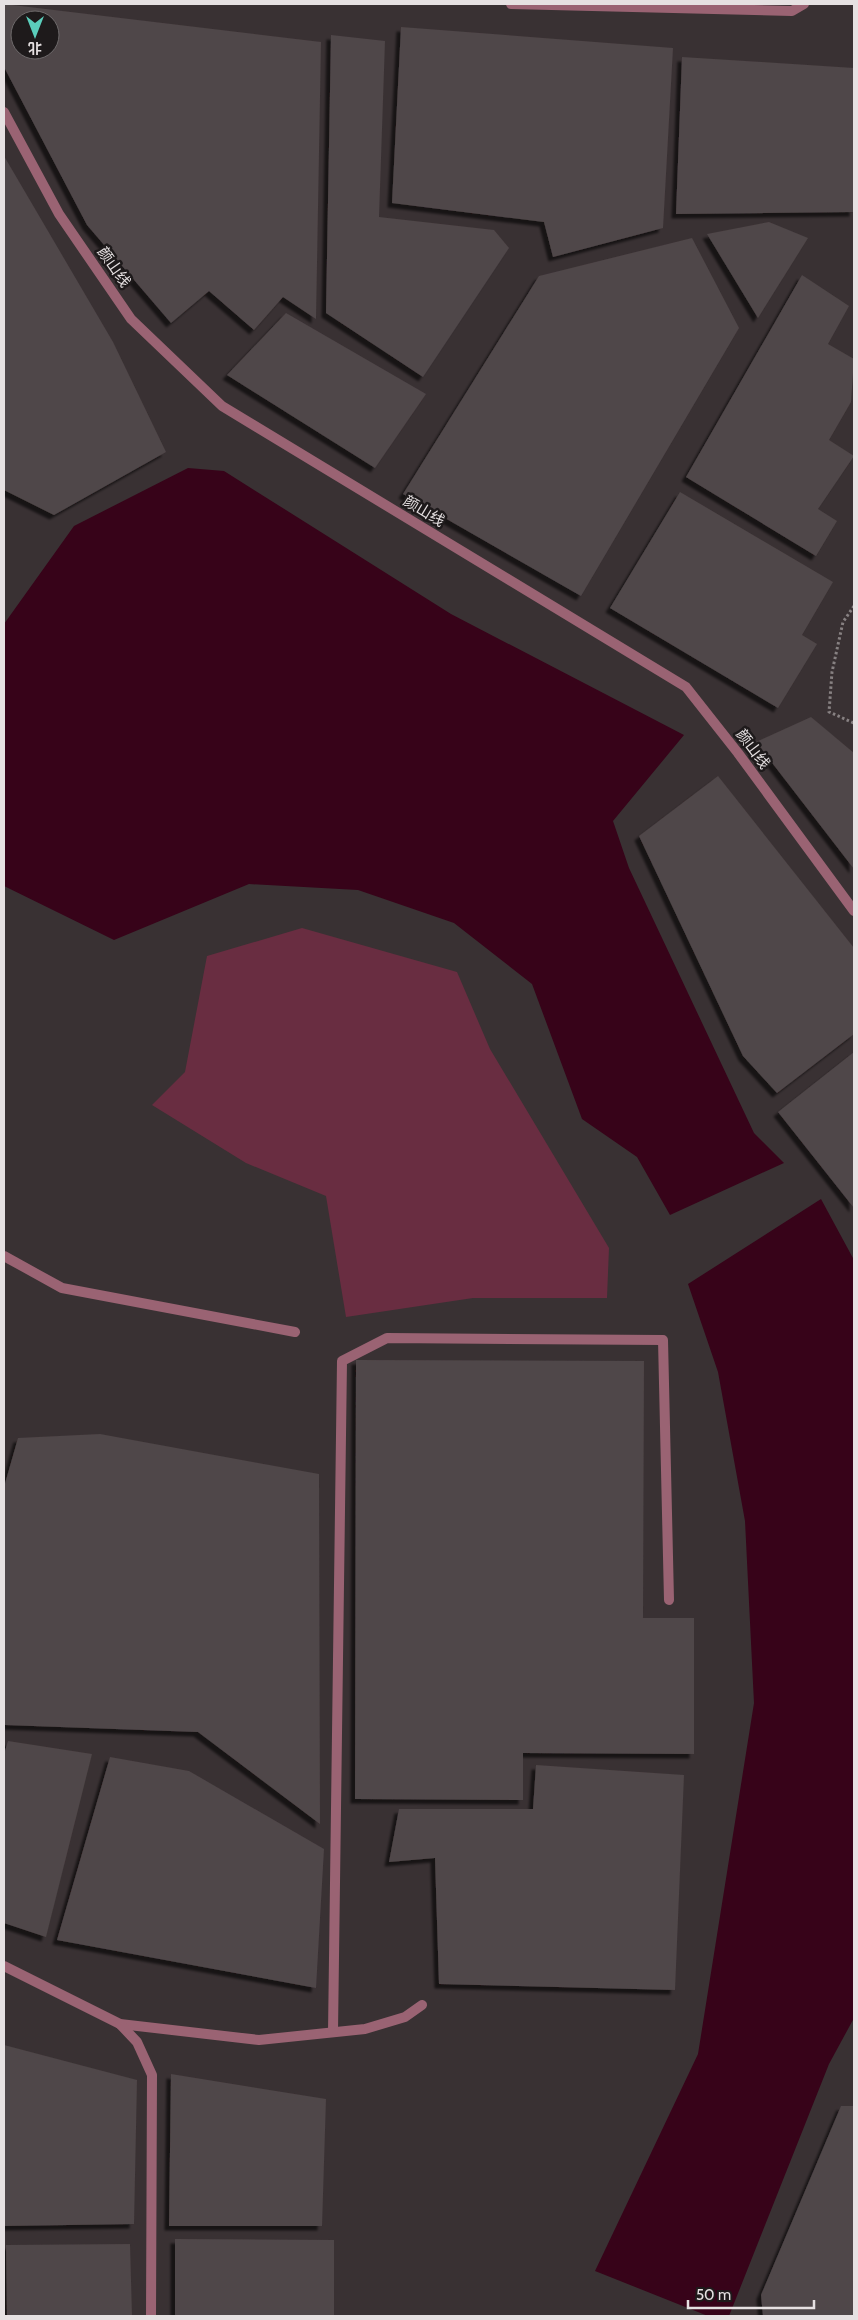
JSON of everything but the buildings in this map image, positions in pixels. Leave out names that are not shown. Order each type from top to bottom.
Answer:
[{"type":"street","points":[[511,4],[792,11],[804,4]]},
{"type":"street","name":"颜山线","points":[[4,112],[59,214],[131,319],[222,406],[686,687],[738,753],[854,911]]},
{"type":"street","points":[[4,1256],[62,1288],[295,1332]]},
{"type":"street","points":[[333,2032],[342,1361],[387,1338],[664,1340],[669,1600]]},
{"type":"street","points":[[4,1966],[120,2024],[259,2040],[365,2029],[405,2018],[422,2005]]},
{"type":"street","points":[[120,2024],[137,2042],[152,2075],[151,2316]]},
{"type":"path","points":[[854,606],[843,622],[832,672],[829,712],[854,722]]},
{"type":"shaded area","points":[[188,468],[224,471],[451,614],[684,735],[613,821],[629,868],[754,1133],[784,1163],[670,1215],[637,1157],[582,1119],[532,984],[454,923],[358,890],[249,884],[114,940],[4,886],[4,624],[74,526]]},
{"type":"shaded area","points":[[302,928],[457,972],[490,1049],[609,1248],[607,1298],[473,1298],[346,1317],[326,1196],[246,1163],[152,1105],[185,1072],[207,956]]},
{"type":"shaded area","points":[[821,1199],[854,1260],[854,2018],[829,2064],[729,2316],[708,2316],[595,2271],[698,2054],[754,1703],[745,1521],[718,1372],[688,1284]]}]
